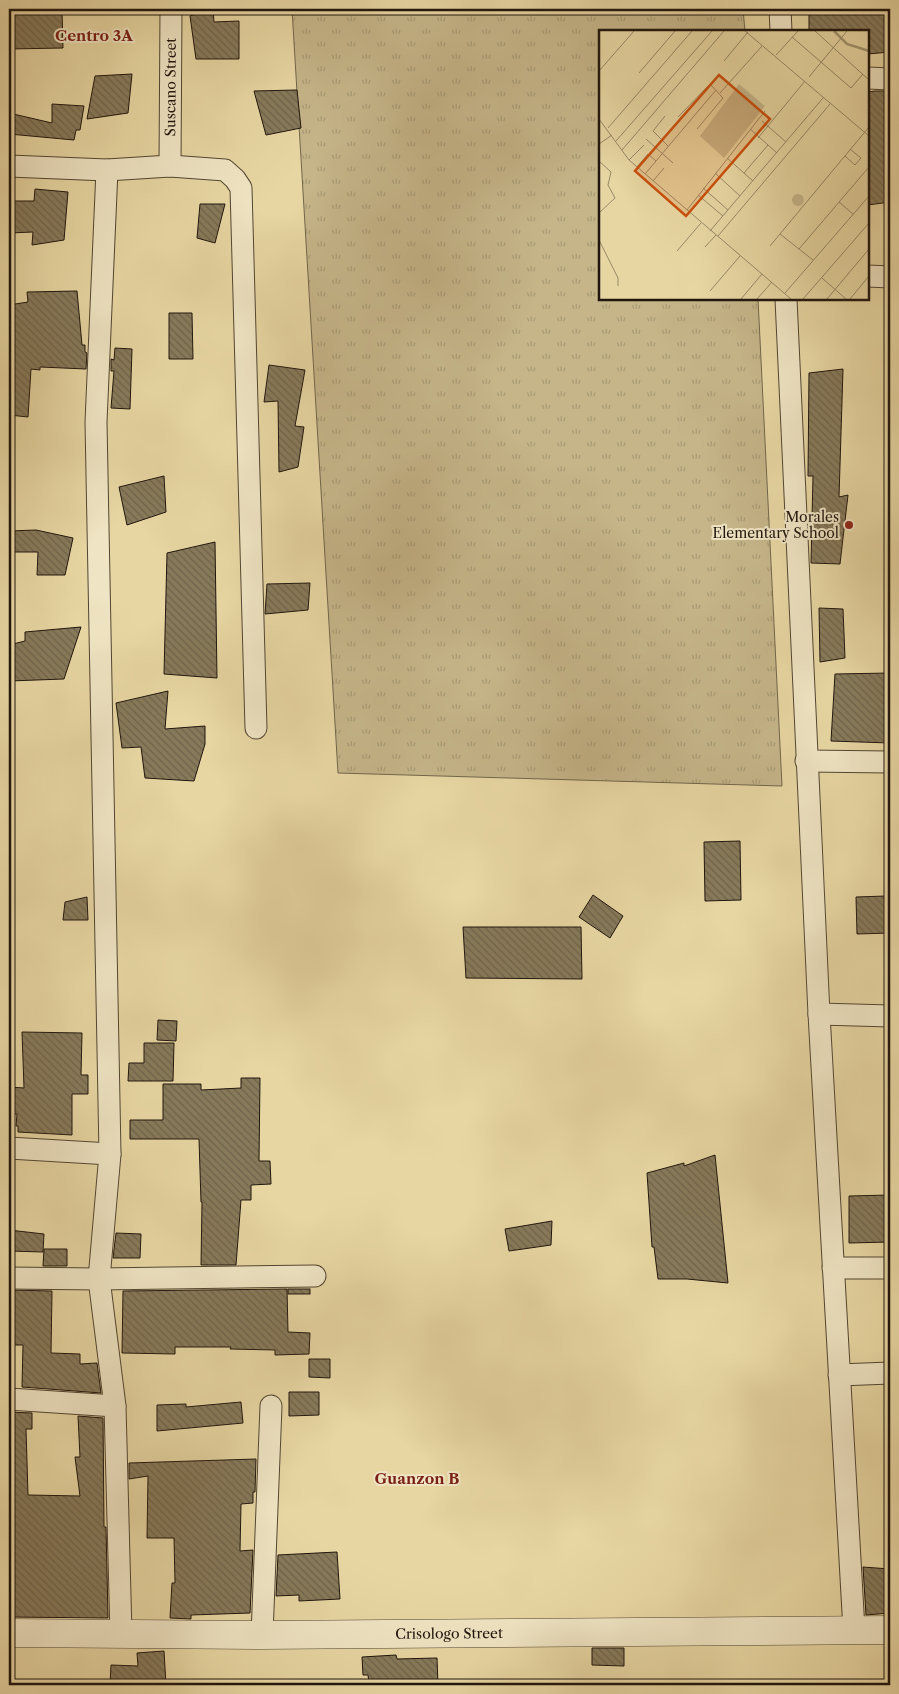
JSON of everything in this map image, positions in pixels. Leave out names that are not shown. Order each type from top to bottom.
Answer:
[{"type":"street","name":"Suscano Street","points":[[170,166],[171,9]]},
{"type":"street","points":[[780,9],[780,30]]},
{"type":"street","points":[[869,78],[890,79]]},
{"type":"street","points":[[9,166],[107,170],[170,166],[225,170],[241,188],[256,728]]},
{"type":"street","points":[[107,170],[96,422],[110,1154],[99,1278],[115,1406],[121,1634]]},
{"type":"street","points":[[869,276],[890,276]]},
{"type":"street","points":[[786,300],[806,761],[854,1630]]},
{"type":"street","points":[[806,761],[890,762]]},
{"type":"street","points":[[819,1014],[890,1016]]},
{"type":"street","points":[[9,1148],[110,1154]]},
{"type":"street","points":[[833,1268],[890,1268]]},
{"type":"street","points":[[9,1278],[315,1276]]},
{"type":"street","points":[[840,1375],[890,1373]]},
{"type":"street","points":[[9,1399],[115,1406]]},
{"type":"street","points":[[262,1635],[271,1406]]},
{"type":"street","name":"Crisologo Street","points":[[9,1633],[262,1635],[890,1630]]},
{"type":"green space","points":[[292,9],[743,9],[745,30],[599,30],[599,300],[758,300],[782,786],[338,773]]},
{"type":"building","points":[[213,9],[214,22],[239,21],[239,59],[196,59],[190,16]]},
{"type":"building","points":[[809,9],[890,9],[890,52],[869,54],[869,30],[809,30]]},
{"type":"building","points":[[62,10],[63,48],[9,49],[9,11]]},
{"type":"building","points":[[132,74],[128,113],[87,119],[95,76]]},
{"type":"building","points":[[297,90],[301,128],[266,135],[254,91]]},
{"type":"building","points":[[890,91],[890,202],[869,205],[869,92]]},
{"type":"building","points":[[52,104],[84,106],[80,130],[76,130],[74,140],[9,134],[9,113],[52,123]]},
{"type":"building","points":[[35,189],[68,192],[64,240],[32,245],[33,232],[9,233],[9,201],[34,201]]},
{"type":"building","points":[[200,204],[225,204],[215,243],[197,238]]},
{"type":"building","points":[[77,291],[82,345],[85,345],[85,352],[87,353],[86,369],[40,367],[40,370],[31,369],[28,417],[9,415],[9,305],[28,302],[27,292]]},
{"type":"building","points":[[169,313],[192,313],[193,359],[169,359]]},
{"type":"building","points":[[115,348],[132,349],[130,409],[111,408],[114,371],[111,371],[111,359],[114,360]]},
{"type":"building","points":[[269,365],[305,370],[295,426],[304,427],[298,467],[279,472],[278,401],[264,402]]},
{"type":"building","points":[[843,369],[839,497],[848,495],[840,564],[811,563],[813,476],[808,476],[809,373]]},
{"type":"building","points":[[164,476],[166,512],[127,525],[119,487]]},
{"type":"building","points":[[36,530],[73,538],[65,575],[37,575],[38,552],[9,552],[9,531]]},
{"type":"building","points":[[215,542],[217,678],[164,674],[167,553]]},
{"type":"building","points":[[310,583],[308,610],[265,614],[267,584]]},
{"type":"building","points":[[819,608],[843,609],[845,658],[820,662]]},
{"type":"building","points":[[81,627],[64,679],[9,681],[9,645],[25,641],[25,632]]},
{"type":"building","points":[[890,673],[890,743],[831,741],[835,674]]},
{"type":"building","points":[[168,691],[165,729],[205,726],[205,744],[194,781],[145,778],[141,747],[122,748],[116,703]]},
{"type":"building","points":[[740,841],[741,900],[705,901],[704,842]]},
{"type":"building","points":[[593,895],[623,916],[610,938],[579,917]]},
{"type":"building","points":[[886,896],[886,906],[890,906],[890,933],[857,934],[856,897]]},
{"type":"building","points":[[87,897],[88,920],[63,920],[65,902]]},
{"type":"building","points":[[463,927],[581,927],[582,979],[466,978]]},
{"type":"building","points":[[158,1020],[177,1021],[176,1041],[157,1040]]},
{"type":"building","points":[[22,1032],[82,1033],[81,1075],[88,1075],[88,1094],[72,1094],[72,1135],[18,1132],[18,1126],[16,1126],[17,1114],[9,1114],[9,1087],[24,1088]]},
{"type":"building","points":[[144,1043],[174,1043],[173,1081],[128,1081],[129,1063],[144,1063]]},
{"type":"building","points":[[241,1078],[260,1078],[259,1161],[270,1161],[271,1184],[251,1185],[251,1200],[241,1200],[236,1265],[201,1265],[202,1202],[199,1139],[130,1139],[130,1120],[163,1120],[163,1084],[201,1084],[201,1090],[241,1088]]},
{"type":"building","points":[[715,1155],[728,1283],[687,1279],[658,1279],[654,1247],[652,1247],[647,1173],[684,1163],[684,1166]]},
{"type":"building","points":[[890,1195],[890,1242],[849,1243],[849,1196]]},
{"type":"building","points":[[552,1221],[551,1245],[509,1251],[505,1229]]},
{"type":"building","points":[[9,1230],[44,1234],[43,1252],[9,1251]]},
{"type":"building","points":[[116,1233],[141,1234],[140,1258],[113,1258]]},
{"type":"building","points":[[44,1249],[67,1249],[67,1266],[43,1266]]},
{"type":"building","points":[[287,1289],[288,1332],[310,1333],[309,1354],[275,1355],[275,1350],[230,1349],[231,1347],[175,1347],[175,1354],[122,1353],[123,1291]]},
{"type":"building","points":[[288,1289],[310,1289],[310,1294],[288,1294]]},
{"type":"building","points":[[9,1290],[52,1291],[51,1353],[80,1354],[80,1364],[97,1363],[101,1393],[22,1387],[23,1345],[9,1345]]},
{"type":"building","points":[[309,1359],[330,1359],[330,1378],[309,1377]]},
{"type":"building","points":[[289,1392],[319,1392],[319,1415],[289,1416]]},
{"type":"building","points":[[241,1402],[243,1423],[157,1431],[157,1405],[186,1404],[186,1407]]},
{"type":"building","points":[[9,1412],[32,1413],[32,1429],[26,1429],[28,1495],[80,1496],[75,1457],[80,1457],[78,1416],[103,1418],[104,1527],[106,1527],[108,1618],[9,1617],[11,1542],[9,1542]]},
{"type":"building","points":[[256,1459],[253,1503],[241,1504],[240,1551],[253,1550],[250,1613],[191,1615],[191,1619],[170,1618],[172,1583],[175,1583],[174,1538],[147,1538],[148,1476],[129,1479],[129,1463]]},
{"type":"building","points":[[337,1552],[340,1599],[299,1601],[299,1595],[276,1596],[278,1555]]},
{"type":"building","points":[[863,1567],[890,1569],[890,1613],[866,1615]]},
{"type":"building","points":[[592,1648],[624,1648],[624,1666],[592,1665]]},
{"type":"building","points":[[164,1651],[166,1685],[110,1685],[111,1665],[138,1666],[137,1653]]},
{"type":"building","points":[[396,1655],[397,1659],[437,1658],[438,1685],[414,1685],[414,1682],[409,1681],[369,1683],[368,1675],[363,1675],[362,1657]]},
{"type":"place","name":"Morales Elementary School","points":[[849,525]]},
{"type":"district","name":"Centro 3A","points":[[94,36]]},
{"type":"district","name":"Guanzon B","points":[[417,1479]]}]
